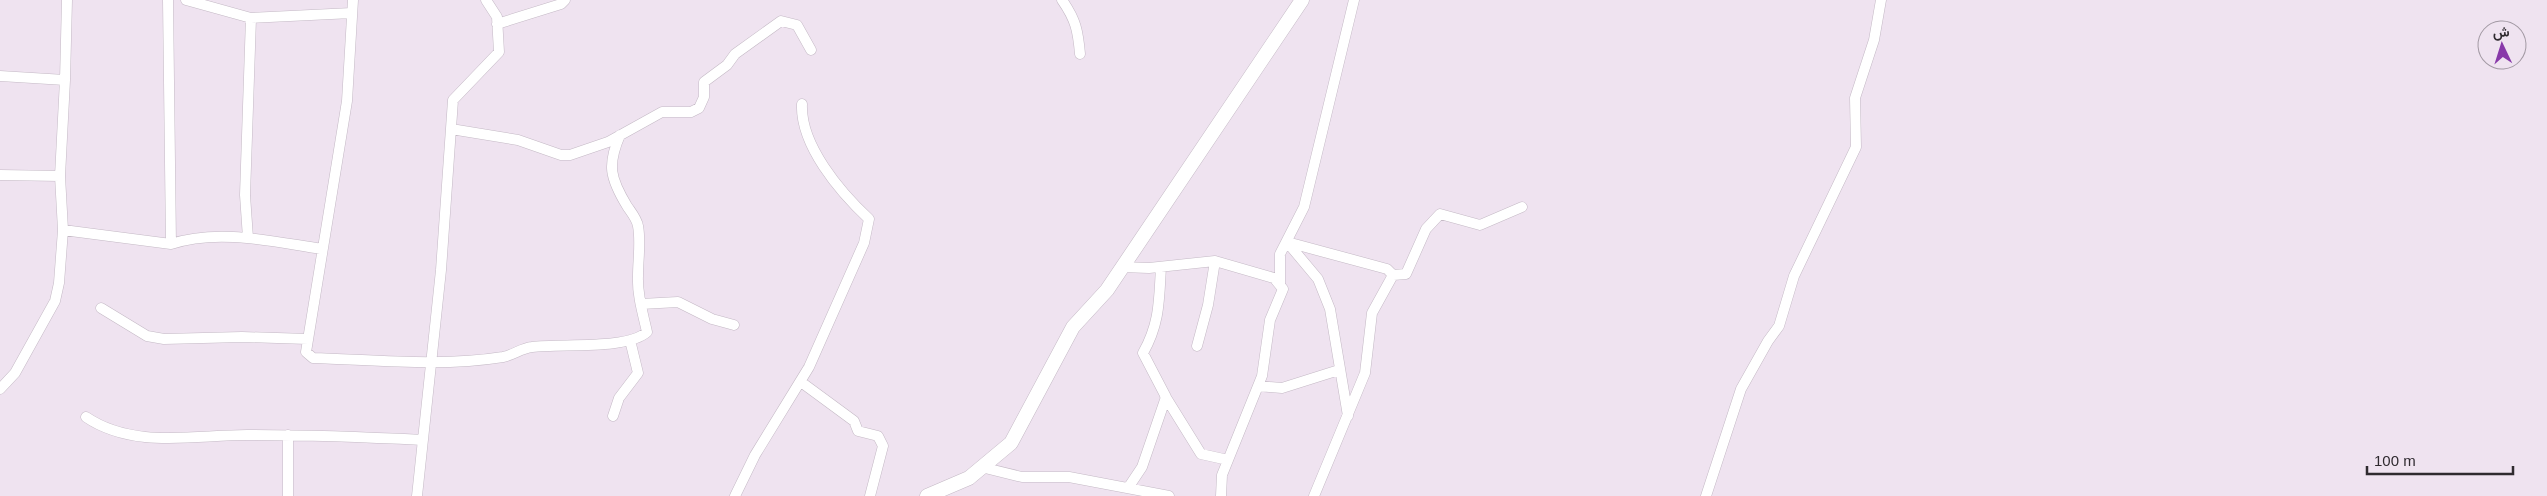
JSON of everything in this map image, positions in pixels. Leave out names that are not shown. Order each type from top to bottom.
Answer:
[{"type":"street","points":[[0,389],[15,373],[55,301],[59,284],[63,230],[60,176],[67,0]]},
{"type":"street","points":[[168,0],[171,244]]},
{"type":"street","points":[[186,0],[251,18],[352,13]]},
{"type":"street","points":[[353,0],[347,100],[306,352],[313,358],[431,363],[504,356],[530,347],[641,338],[647,332],[638,277],[638,224],[613,181],[611,157],[620,135]]},
{"type":"street","points":[[417,496],[441,270],[453,100],[499,52],[497,17],[486,0]]},
{"type":"street","points":[[497,24],[561,4],[565,0]]},
{"type":"street","points":[[1062,0],[1079,31],[1080,54]]},
{"type":"street","points":[[926,496],[968,478],[1011,442],[1073,327],[1108,290],[1302,0]]},
{"type":"street","points":[[1280,285],[1280,254],[1304,207],[1354,0]]},
{"type":"street","points":[[1706,496],[1741,389],[1768,342],[1780,326],[1794,276],[1856,147],[1855,98],[1874,40],[1881,0]]},
{"type":"street","points":[[248,238],[245,195],[251,18]]},
{"type":"street","points":[[451,129],[532,143],[561,155],[582,152],[620,135],[662,112],[686,113],[699,108],[704,97],[704,82],[727,65],[735,54],[781,21],[797,25],[811,50]]},
{"type":"street","points":[[0,76],[65,80]]},
{"type":"street","points":[[735,496],[755,456],[801,382],[864,243],[868,219],[847,198],[825,167],[804,127],[801,118],[802,104]]},
{"type":"street","points":[[0,175],[60,176]]},
{"type":"street","points":[[1286,242],[1386,269],[1393,274],[1406,274],[1426,229],[1440,214],[1480,224],[1522,207]]},
{"type":"street","points":[[63,230],[171,244],[188,238],[248,238],[322,249]]},
{"type":"street","points":[[1286,242],[1318,279],[1330,308],[1348,417]]},
{"type":"street","points":[[1122,267],[1161,267],[1215,261],[1274,278],[1283,289],[1270,320],[1262,376],[1222,475],[1221,496]]},
{"type":"street","points":[[1197,346],[1208,305],[1215,261]]},
{"type":"street","points":[[1161,267],[1154,334],[1143,353],[1165,396],[1201,454],[1228,460]]},
{"type":"street","points":[[1314,496],[1365,372],[1372,313],[1393,274]]},
{"type":"street","points":[[641,304],[678,302],[712,319],[734,325]]},
{"type":"street","points":[[101,308],[147,336],[164,339],[242,337],[308,340]]},
{"type":"street","points":[[614,416],[619,398],[638,373],[630,340]]},
{"type":"street","points":[[1258,386],[1282,388],[1339,370]]},
{"type":"street","points":[[801,382],[854,421],[858,431],[878,436],[883,446],[870,496]]},
{"type":"street","points":[[1131,491],[1142,467],[1165,396]]},
{"type":"street","points":[[86,418],[100,427],[146,438],[288,435],[423,440]]},
{"type":"street","points":[[288,435],[288,496]]},
{"type":"street","points":[[982,467],[1022,476],[1069,477],[1131,491],[1169,496]]}]
